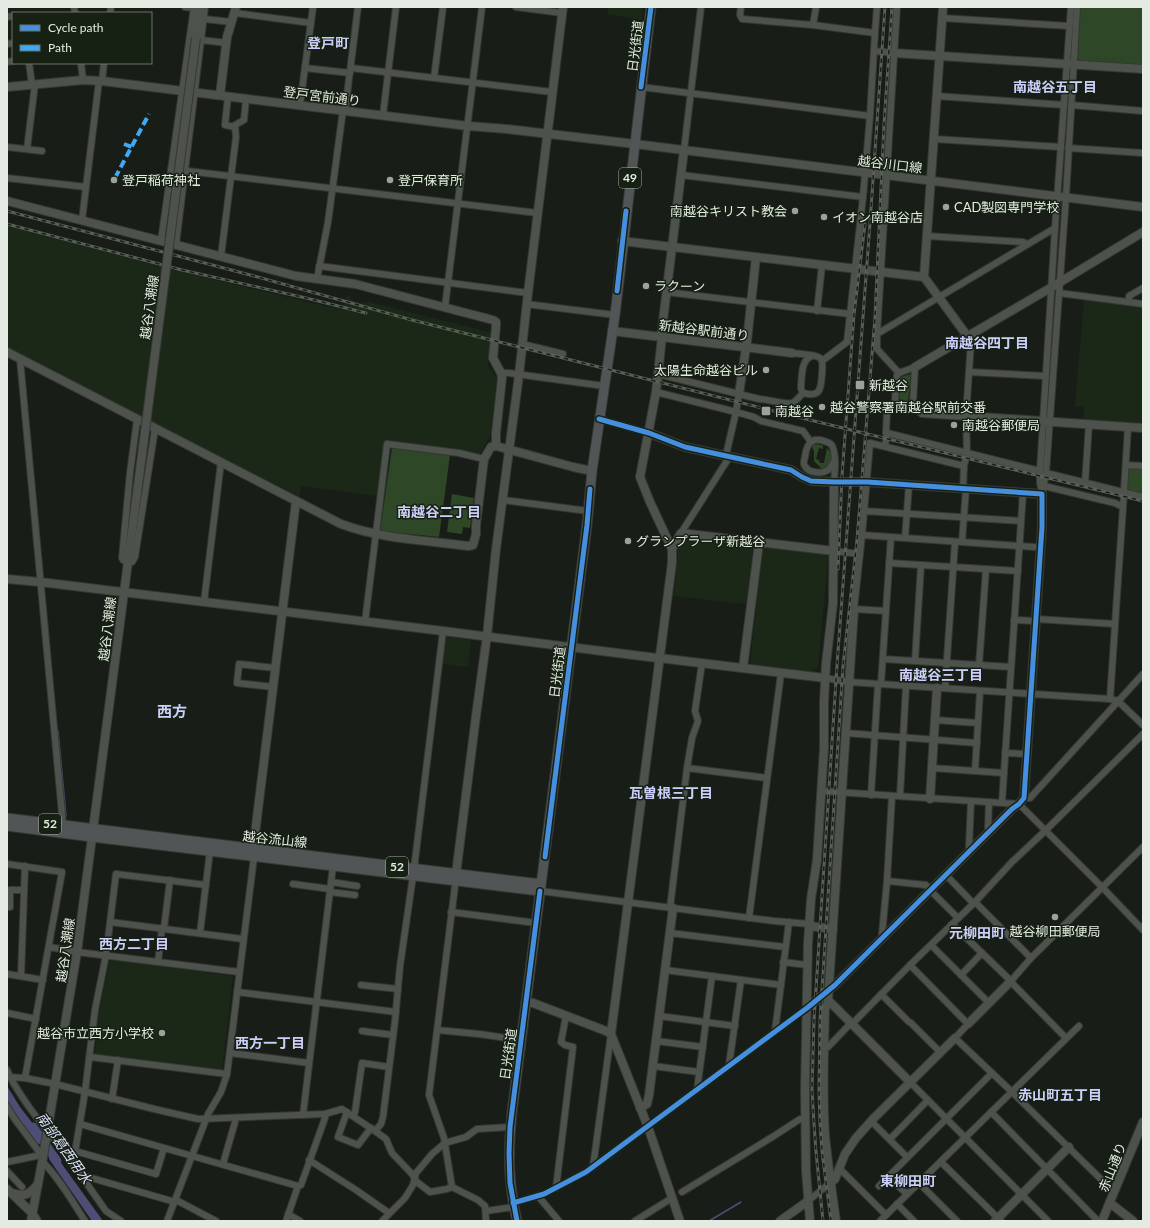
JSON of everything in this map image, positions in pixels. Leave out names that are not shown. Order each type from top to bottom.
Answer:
[{"type":"main road","name":"日光街道","points":[[517,1221],[513,1205],[509,1169],[510,1127],[571,648],[592,470],[612,331],[651,7]]},
{"type":"main road","name":"越谷流山線","points":[[7,818],[63,825],[92,833],[210,851],[335,858],[413,872],[540,888]]},
{"type":"main road","name":"越谷流山線","points":[[7,826],[92,833],[254,853],[333,866],[413,872]]},
{"type":"street","points":[[161,241],[182,91],[196,7],[185,7]]},
{"type":"street","name":"越谷八潮線","points":[[31,1217],[38,1184],[77,952],[137,493],[199,39],[196,7]]},
{"type":"street","points":[[176,244],[195,93],[199,39],[205,7]]},
{"type":"street","points":[[300,105],[313,7]]},
{"type":"street","points":[[317,279],[328,222],[358,7]]},
{"type":"street","points":[[383,115],[396,7]]},
{"type":"street","points":[[434,78],[442,7]]},
{"type":"street","points":[[445,307],[482,7]]},
{"type":"street","points":[[452,1187],[443,1132],[429,1095],[476,713],[487,636],[502,500],[519,375],[526,304],[562,10],[516,7]]},
{"type":"street","points":[[593,1167],[672,563],[672,549],[640,477],[656,392],[666,292],[701,7]]},
{"type":"street","points":[[741,7],[740,15],[742,18],[875,33]]},
{"type":"street","points":[[813,25],[816,7]]},
{"type":"street","points":[[822,361],[847,342],[863,197],[877,7]]},
{"type":"street","points":[[897,7],[877,349],[899,373]]},
{"type":"street","points":[[930,798],[935,720],[947,663],[953,567],[964,518],[964,466],[967,453],[966,415],[971,342],[924,277],[943,7]]},
{"type":"street","points":[[1070,64],[1069,26],[1071,7]]},
{"type":"street","points":[[1043,490],[1040,483],[1040,471],[1047,421],[1060,281],[1062,197],[1061,147],[1078,7]]},
{"type":"street","points":[[246,99],[244,120],[236,126],[225,125],[224,96],[227,43],[236,10],[311,22]]},
{"type":"street","points":[[204,18],[232,22]]},
{"type":"street","points":[[942,18],[1069,26]]},
{"type":"street","points":[[199,39],[227,43]]},
{"type":"street","points":[[874,51],[1143,69]]},
{"type":"street","points":[[27,149],[33,84],[29,64]]},
{"type":"street","points":[[81,64],[83,80]]},
{"type":"street","points":[[82,220],[104,64]]},
{"type":"street","points":[[305,68],[388,72],[552,92]]},
{"type":"street","name":"登戸宮前通り","points":[[7,87],[83,80],[101,81],[468,126],[635,144]]},
{"type":"street","points":[[641,88],[870,116]]},
{"type":"street","points":[[936,96],[1143,110]]},
{"type":"street","points":[[486,1211],[513,1205],[538,1196],[586,1172],[807,1008],[829,991],[885,937],[1021,801],[1036,620],[1043,490],[1046,473],[1046,376],[1055,228],[1062,197],[1068,148],[1067,105]]},
{"type":"street","points":[[221,256],[236,137],[236,126]]},
{"type":"street","points":[[934,139],[1061,147]]},
{"type":"street","name":"越谷川口線","points":[[635,144],[1143,207]]},
{"type":"street","points":[[7,147],[42,151]]},
{"type":"street","points":[[1068,148],[1143,153]]},
{"type":"street","points":[[171,169],[537,213]]},
{"type":"street","points":[[681,175],[863,197]]},
{"type":"street","points":[[7,178],[86,187]]},
{"type":"street","points":[[7,201],[296,276],[356,284],[493,320],[496,322],[493,358],[501,373],[496,446]]},
{"type":"street","points":[[877,334],[1055,228]]},
{"type":"street","points":[[896,403],[896,377],[899,373],[915,367],[968,337],[1143,232]]},
{"type":"street","points":[[926,236],[1023,242],[1027,244]]},
{"type":"street","points":[[622,241],[924,277]]},
{"type":"street","points":[[672,549],[728,456],[739,394],[756,257]]},
{"type":"street","points":[[817,311],[822,265]]},
{"type":"street","points":[[319,266],[528,293]]},
{"type":"street","points":[[1129,302],[1129,296],[1143,288]]},
{"type":"street","points":[[666,292],[850,314]]},
{"type":"street","points":[[1059,293],[1143,304]]},
{"type":"street","points":[[526,304],[614,315]]},
{"type":"street","name":"新越谷駅前通り","points":[[612,331],[792,353]]},
{"type":"street","points":[[522,344],[563,354]]},
{"type":"street","points":[[7,352],[341,524],[359,531],[376,535],[468,546],[473,545],[476,534],[484,459],[491,447],[496,446],[573,467],[592,470]]},
{"type":"street","points":[[792,353],[819,357],[822,361],[820,390],[813,394],[803,392]]},
{"type":"street","points":[[792,353],[800,357],[804,364]]},
{"type":"street","points":[[803,392],[801,390],[801,386],[804,364],[807,358],[812,356]]},
{"type":"street","points":[[20,359],[63,825]]},
{"type":"street","points":[[915,367],[913,403],[922,413],[1143,428]]},
{"type":"street","points":[[969,372],[1046,376]]},
{"type":"street","points":[[501,373],[604,386]]},
{"type":"street","points":[[658,374],[759,399],[790,404],[794,403],[803,392]]},
{"type":"street","points":[[656,392],[803,431],[811,442]]},
{"type":"street","points":[[896,403],[901,406],[909,406],[913,403]]},
{"type":"street","points":[[885,446],[887,434],[887,412],[896,403]]},
{"type":"street","points":[[599,419],[649,433],[685,447],[791,470],[796,470],[804,465]]},
{"type":"street","points":[[137,420],[130,473],[122,558],[128,562],[132,562],[135,557],[155,428]]},
{"type":"street","points":[[1085,483],[1089,424]]},
{"type":"street","points":[[1110,699],[1128,427]]},
{"type":"street","points":[[887,434],[1040,471]]},
{"type":"street","points":[[810,1221],[806,1171],[805,1062],[807,965],[811,899],[817,860],[824,748],[825,678],[833,603],[834,552],[834,482],[834,459],[834,447],[831,444],[817,440],[811,442],[806,449],[805,468],[810,471],[825,472],[834,482]]},
{"type":"street","points":[[964,466],[870,443],[854,609],[828,1000],[1048,1221]]},
{"type":"street","points":[[365,622],[387,444],[459,453],[484,459]]},
{"type":"street","points":[[825,472],[831,466],[834,459]]},
{"type":"street","points":[[204,602],[221,462]]},
{"type":"street","points":[[1126,464],[1143,466]]},
{"type":"street","points":[[791,470],[808,480],[867,482],[1023,493],[1043,490],[1115,503],[1123,507]]},
{"type":"street","points":[[1046,473],[1143,497]]},
{"type":"street","points":[[905,538],[909,485]]},
{"type":"street","points":[[1002,802],[1023,493]]},
{"type":"street","points":[[502,500],[588,511]]},
{"type":"street","points":[[167,1221],[176,1201],[208,1114],[221,1092],[227,1074],[296,501]]},
{"type":"street","points":[[864,511],[1021,522]]},
{"type":"street","points":[[681,533],[860,554]]},
{"type":"street","points":[[862,535],[1034,547]]},
{"type":"street","points":[[871,795],[875,736],[883,659],[891,537]]},
{"type":"street","points":[[743,668],[759,542]]},
{"type":"street","points":[[889,563],[1018,571]]},
{"type":"street","points":[[915,661],[921,565]]},
{"type":"street","points":[[979,665],[986,569]]},
{"type":"street","points":[[7,579],[487,636],[571,648],[849,682],[1110,699],[1118,701],[1143,726]]},
{"type":"street","points":[[854,609],[886,611]]},
{"type":"street","points":[[1014,620],[1115,624]]},
{"type":"street","points":[[389,1066],[362,1063],[355,1112],[350,1114],[338,1137],[358,1145],[373,1129],[381,1124],[383,1117],[443,631]]},
{"type":"street","points":[[883,659],[1011,667]]},
{"type":"street","points":[[640,1108],[647,1104],[649,1095],[670,933],[687,768],[692,738],[698,721],[695,711],[702,663]]},
{"type":"street","points":[[273,688],[237,683],[239,664],[275,668]]},
{"type":"street","points":[[749,918],[781,673]]},
{"type":"street","points":[[821,791],[971,802],[1021,801],[1030,798],[1143,674]]},
{"type":"street","points":[[900,796],[906,686]]},
{"type":"street","points":[[975,771],[980,691]]},
{"type":"street","points":[[935,720],[978,723]]},
{"type":"street","points":[[845,733],[977,743]]},
{"type":"street","points":[[824,1048],[828,1047],[974,902],[1012,862],[1046,832],[1143,734]]},
{"type":"street","points":[[1005,753],[1026,754]]},
{"type":"street","points":[[687,768],[767,778]]},
{"type":"street","points":[[932,768],[1004,773]]},
{"type":"street","points":[[885,937],[882,934],[892,796]]},
{"type":"street","points":[[1021,801],[1046,832],[1143,930]]},
{"type":"street","points":[[971,802],[969,847],[971,851]]},
{"type":"street","points":[[989,802],[988,828],[990,831]]},
{"type":"street","points":[[780,1221],[808,1201],[835,1178],[845,1154],[856,1138],[871,1121],[1011,981],[1031,958],[1143,847]]},
{"type":"street","points":[[200,933],[210,851]]},
{"type":"street","points":[[7,864],[62,872],[25,1078]]},
{"type":"street","points":[[21,976],[25,866]]},
{"type":"street","points":[[303,1115],[333,866]]},
{"type":"street","points":[[73,1164],[90,1057],[95,1010],[106,955],[116,874],[206,885]]},
{"type":"street","points":[[946,875],[1031,958]]},
{"type":"street","points":[[158,962],[170,880]]},
{"type":"street","points":[[887,881],[926,884],[958,918]]},
{"type":"street","points":[[331,882],[357,886]]},
{"type":"street","points":[[293,884],[355,895]]},
{"type":"street","points":[[540,888],[628,902],[833,929]]},
{"type":"street","points":[[7,907],[10,907],[10,890],[24,890]]},
{"type":"street","points":[[451,912],[536,923]]},
{"type":"street","points":[[110,922],[244,939]]},
{"type":"street","points":[[775,1031],[789,922]]},
{"type":"street","points":[[952,924],[1011,981],[1066,1038]]},
{"type":"street","points":[[670,933],[785,947]]},
{"type":"street","points":[[931,945],[989,1003]]},
{"type":"street","points":[[49,947],[77,952],[239,972]]},
{"type":"street","points":[[961,975],[982,953]]},
{"type":"street","points":[[784,962],[807,965]]},
{"type":"street","points":[[910,965],[968,1024]]},
{"type":"street","points":[[665,970],[781,985]]},
{"type":"street","points":[[7,974],[43,980]]},
{"type":"street","points":[[697,1090],[712,976]]},
{"type":"street","points":[[730,1065],[741,980]]},
{"type":"street","points":[[361,985],[398,989]]},
{"type":"street","points":[[237,992],[396,1012]]},
{"type":"street","points":[[881,994],[940,1052]]},
{"type":"street","points":[[526,1002],[533,1003],[611,1034],[648,1126],[680,1221]]},
{"type":"street","points":[[830,1003],[825,1008],[825,1135],[836,1221]]},
{"type":"street","points":[[7,1013],[36,1019]]},
{"type":"street","points":[[556,1188],[573,1047],[565,1045],[561,1042],[566,1016]]},
{"type":"street","points":[[659,1016],[735,1026]]},
{"type":"street","points":[[880,1221],[1078,1026]]},
{"type":"street","points":[[362,1030],[393,1035]]},
{"type":"street","points":[[437,1030],[521,1040]]},
{"type":"street","points":[[955,1038],[1114,1192]]},
{"type":"street","points":[[656,1041],[703,1047]]},
{"type":"street","points":[[230,1053],[309,1063]]},
{"type":"street","points":[[90,1057],[227,1074]]},
{"type":"street","points":[[112,1099],[118,1060]]},
{"type":"street","points":[[653,1066],[699,1072]]},
{"type":"street","points":[[879,1186],[992,1073]]},
{"type":"street","points":[[8,1074],[198,1119],[325,1114],[342,1109],[386,1139],[392,1153],[412,1174],[417,1182],[430,1192],[452,1187],[478,1200],[485,1206],[486,1221]]},
{"type":"street","points":[[8,1074],[47,1132],[73,1164],[106,1211],[121,1221]]},
{"type":"street","points":[[890,1139],[928,1100]]},
{"type":"street","points":[[7,1106],[85,1221]]},
{"type":"street","points":[[991,1112],[1098,1221]]},
{"type":"street","points":[[286,1221],[298,1186],[301,1185],[325,1118],[325,1114]]},
{"type":"street","points":[[223,1164],[235,1118]]},
{"type":"street","points":[[682,1192],[774,1136],[800,1118],[806,1119]]},
{"type":"street","points":[[871,1121],[907,1157]]},
{"type":"street","name":"赤山通り","points":[[1102,1221],[1141,1132],[1143,1122]]},
{"type":"street","points":[[80,1124],[298,1186]]},
{"type":"street","points":[[382,1221],[405,1198],[413,1185],[416,1173],[432,1154],[445,1143],[466,1137],[477,1129],[510,1127]]},
{"type":"street","points":[[941,1162],[998,1220],[1069,1147]]},
{"type":"street","points":[[75,1151],[156,1174],[164,1148]]},
{"type":"street","points":[[7,1162],[42,1158]]},
{"type":"street","points":[[309,1160],[389,1213]]},
{"type":"street","points":[[839,1168],[886,1215]]},
{"type":"street","points":[[7,1170],[22,1187]]},
{"type":"street","points":[[81,1175],[176,1201],[214,1221]]},
{"type":"street","points":[[888,1176],[907,1194]]},
{"type":"street","points":[[919,1183],[957,1221]]},
{"type":"street","points":[[9,1191],[24,1195],[32,1191],[38,1184]]},
{"type":"street","points":[[9,1191],[31,1217],[37,1221]]},
{"type":"street","points":[[538,1196],[559,1221]]},
{"type":"street","points":[[635,1221],[672,1198]]},
{"type":"street","points":[[1110,1203],[1133,1221]]},
{"type":"street","points":[[897,1204],[914,1221]]},
{"type":"street","points":[[288,1214],[300,1221]]},
{"type":"shaded area","points":[[608,7],[643,7],[642,20],[608,14]]},
{"type":"shaded area","points":[[7,225],[183,272],[342,310],[346,296],[351,297],[351,300],[364,303],[365,301],[493,333],[489,361],[487,364],[497,379],[490,437],[479,455],[384,442],[378,496],[301,486],[299,496],[7,348]]},
{"type":"shaded area","points":[[1084,299],[1143,307],[1143,423],[1083,420],[1084,407],[1075,406]]},
{"type":"shaded area","points":[[687,539],[753,547],[746,604],[674,596],[678,550]]},
{"type":"shaded area","points":[[763,547],[825,554],[828,557],[818,667],[812,671],[750,664]]},
{"type":"shaded area","points":[[444,637],[471,640],[468,667],[442,664]]},
{"type":"shaded area","name":"越谷市立西方小学校","points":[[110,960],[233,976],[222,1071],[95,1055],[99,1012]]},
{"type":"shaded area","points":[[7,1086],[20,1107],[40,1133],[39,1144],[36,1143],[19,1120],[7,1100]]},
{"type":"shaded area","points":[[51,1149],[103,1221],[92,1221],[49,1159]]},
{"type":"green space","points":[[1080,7],[1143,7],[1143,67],[1076,62]]},
{"type":"green space","points":[[911,374],[908,402],[900,401],[901,377]]},
{"type":"green space","points":[[814,444],[823,446],[823,449],[819,448],[816,459],[819,460],[820,463],[824,463],[827,448],[831,453],[829,464],[824,468],[821,468],[814,461],[814,451],[812,447]]},
{"type":"green space","points":[[392,448],[450,455],[439,537],[380,531]]},
{"type":"green space","points":[[1130,467],[1143,468],[1143,494],[1130,491],[1127,488],[1128,469]]},
{"type":"green space","points":[[452,494],[474,498],[470,528],[463,527],[462,534],[447,532]]},
{"type":"waterway","points":[[58,731],[66,816]]},
{"type":"waterway","name":"南部葛西用水","points":[[33,1127],[57,1161]]},
{"type":"waterway","points":[[709,1221],[741,1202]]},
{"type":"railway","points":[[823,1221],[816,1152],[812,1090],[814,1020],[837,665],[885,7]]},
{"type":"railway","points":[[831,1221],[820,1123],[820,1020],[843,666],[857,540],[875,317],[884,124],[892,7]]},
{"type":"railway","points":[[7,211],[254,276],[412,320],[810,420],[1143,501]]},
{"type":"railway","points":[[7,224],[182,270],[366,313]]},
{"type":"railway","points":[[838,569],[842,476],[854,314],[865,224]]},
{"type":"marked path","points":[[115,178],[149,114]]},
{"type":"marked path","points":[[124,144],[132,147]]},
{"type":"cycle path","points":[[641,87],[651,7]]},
{"type":"cycle path","points":[[617,291],[626,211]]},
{"type":"cycle path","points":[[513,1203],[544,1194],[586,1172],[807,1008],[835,985],[1024,798],[1042,527],[1042,494],[867,482],[811,481],[791,470],[685,447],[649,433],[599,419]]},
{"type":"cycle path","points":[[545,857],[587,525],[590,489]]},
{"type":"cycle path","points":[[517,1221],[510,1183],[510,1127],[540,891]]},
{"type":"place","name":"登戸稲荷神社","points":[[114,180]]},
{"type":"place","name":"登戸保育所","points":[[390,180]]},
{"type":"place","name":"CAD製図専門学校","points":[[946,207]]},
{"type":"place","name":"南越谷キリスト教会","points":[[795,211]]},
{"type":"place","name":"イオン南越谷店","points":[[824,217]]},
{"type":"place","name":"ラクーン","points":[[646,286]]},
{"type":"place","name":"太陽生命越谷ビル","points":[[766,370]]},
{"type":"place","name":"新越谷","points":[[860,385]]},
{"type":"place","name":"越谷警察署南越谷駅前交番","points":[[822,407]]},
{"type":"place","name":"南越谷","points":[[766,411]]},
{"type":"place","name":"南越谷郵便局","points":[[954,425]]},
{"type":"place","name":"グランプラーザ新越谷","points":[[628,541]]},
{"type":"place","name":"越谷柳田郵便局","points":[[1055,917]]},
{"type":"place","name":"越谷市立西方小学校","points":[[162,1033]]},
{"type":"district","name":"登戸町","points":[[328,43]]},
{"type":"district","name":"南越谷五丁目","points":[[1055,87]]},
{"type":"district","name":"南越谷四丁目","points":[[987,343]]},
{"type":"district","name":"南越谷二丁目","points":[[439,512]]},
{"type":"district","name":"南越谷三丁目","points":[[941,675]]},
{"type":"district","name":"西方","points":[[172,712]]},
{"type":"district","name":"瓦曽根三丁目","points":[[671,793]]},
{"type":"district","name":"元柳田町","points":[[977,933]]},
{"type":"district","name":"西方二丁目","points":[[134,944]]},
{"type":"district","name":"西方一丁目","points":[[270,1043]]},
{"type":"district","name":"赤山町五丁目","points":[[1060,1095]]},
{"type":"district","name":"東柳田町","points":[[908,1181]]}]
